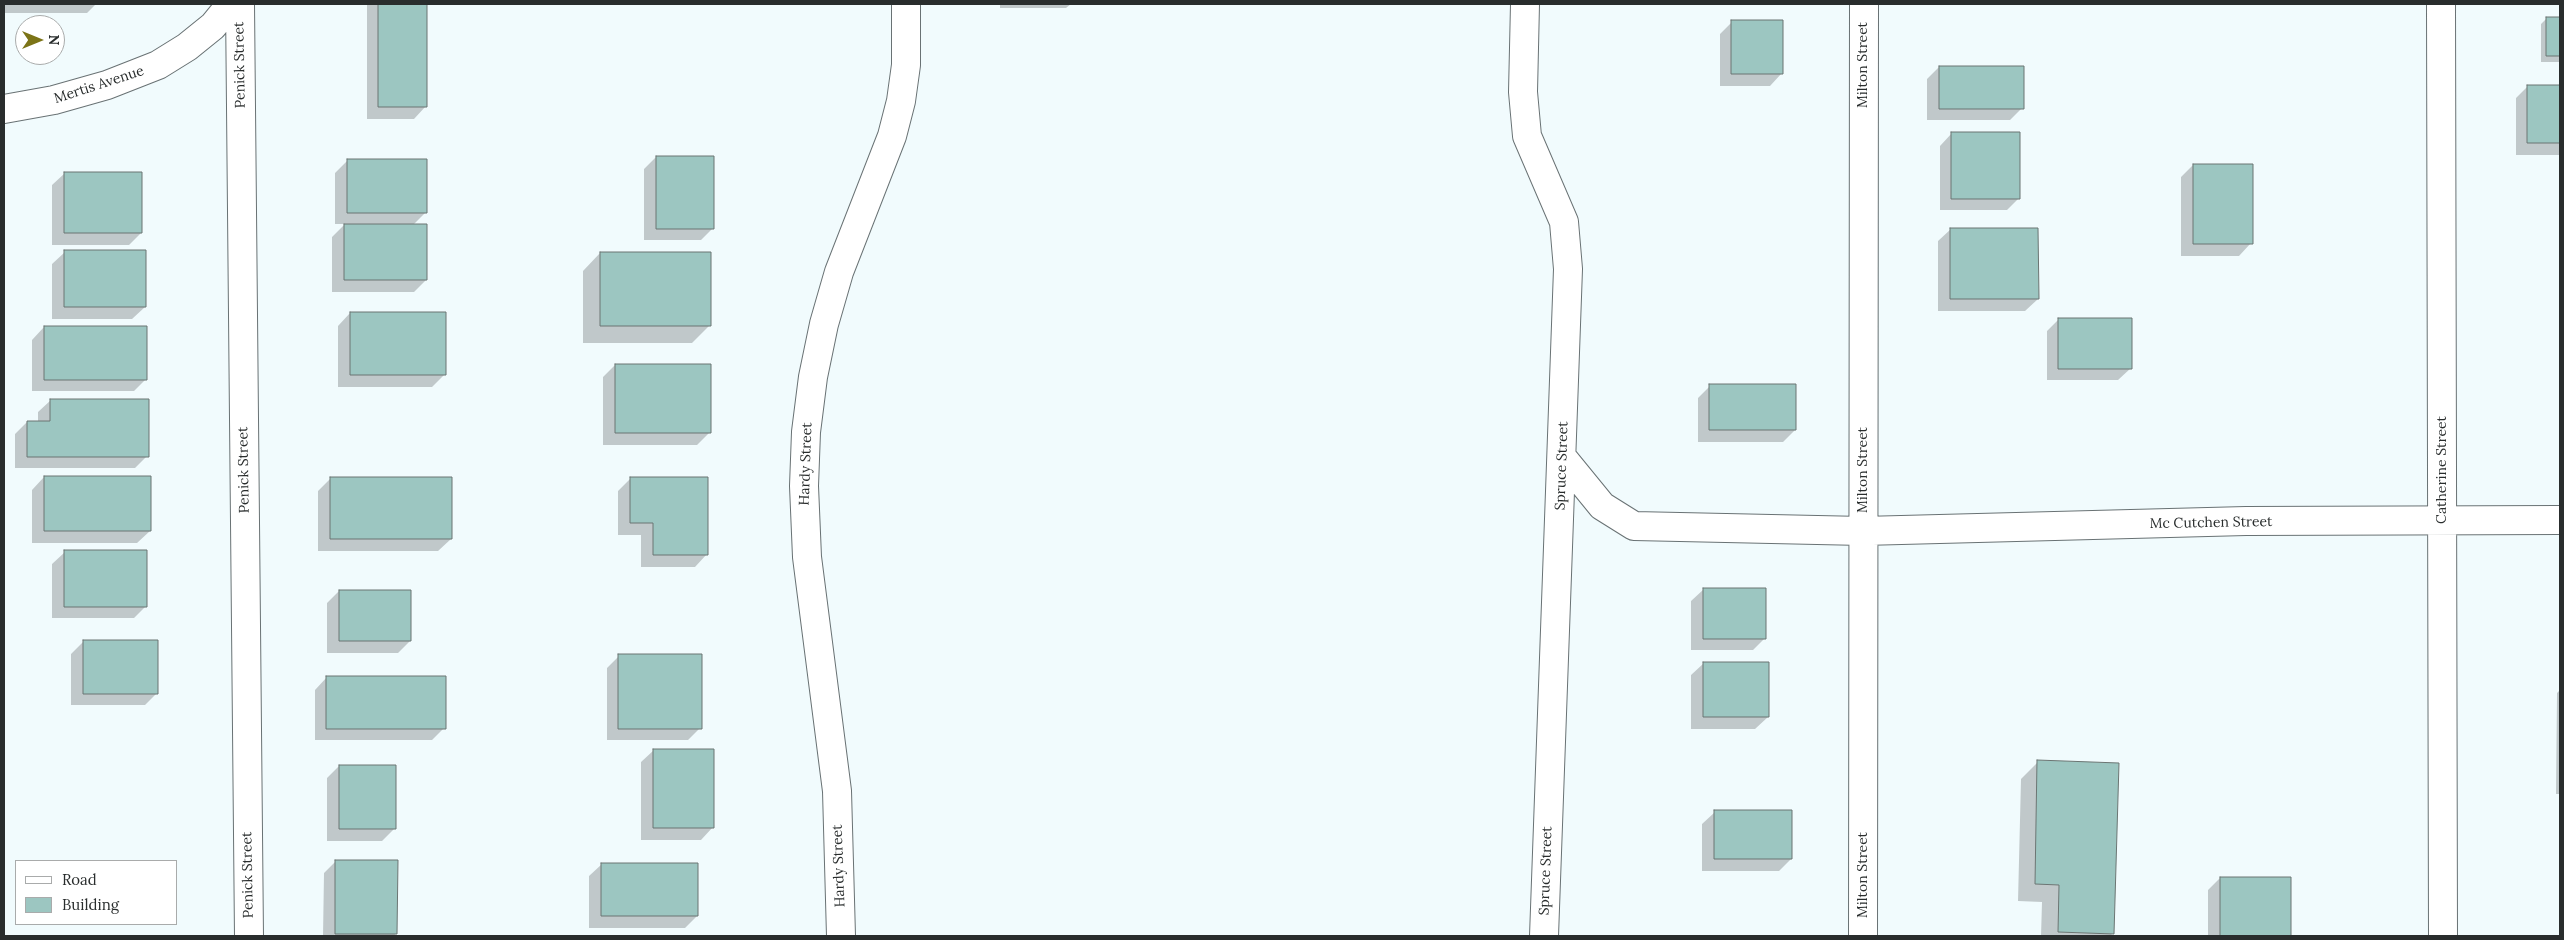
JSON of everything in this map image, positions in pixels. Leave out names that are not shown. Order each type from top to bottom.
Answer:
[{"type":"street","name":"Mertis Avenue","points":[[4,109],[54,100],[107,85],[158,65],[187,48],[212,26],[231,4]]},
{"type":"street","name":"Penick Street","points":[[240,4],[249,936]]},
{"type":"street","name":"Hardy Street","points":[[842,936],[837,791],[807,557],[804,486],[806,432],[813,377],[829,306],[839,272],[892,136],[901,101],[906,64],[906,4]]},
{"type":"street","name":"Spruce Street","points":[[1525,4],[1523,92],[1527,136],[1564,222],[1567,259],[1562,457],[1544,936]]},
{"type":"street","name":"Milton Street","points":[[1863,936],[1864,4]]},
{"type":"street","name":"Catherine Street","points":[[2441,4],[2443,936]]},
{"type":"street","name":"Mc Cutchen Street","points":[[1562,457],[1602,506],[1634,526],[1863,531],[2246,522],[2560,520]]},
{"type":"building","points":[[378,4],[427,4],[427,107],[378,107]]},
{"type":"building","points":[[2546,17],[2560,17],[2560,56],[2546,56]]},
{"type":"building","points":[[1731,20],[1783,20],[1783,74],[1731,74]]},
{"type":"building","points":[[1939,66],[2024,66],[2024,109],[1939,109]]},
{"type":"building","points":[[2527,85],[2560,85],[2560,143],[2527,143]]},
{"type":"building","points":[[1951,132],[2020,132],[2020,199],[1951,199]]},
{"type":"building","points":[[656,156],[714,156],[714,229],[656,229]]},
{"type":"building","points":[[347,159],[427,159],[427,213],[347,213]]},
{"type":"building","points":[[2193,164],[2253,164],[2253,244],[2193,244]]},
{"type":"building","points":[[64,172],[142,172],[142,233],[64,233]]},
{"type":"building","points":[[344,224],[427,224],[427,280],[344,280]]},
{"type":"building","points":[[1950,228],[2038,228],[2039,299],[1950,299]]},
{"type":"building","points":[[64,250],[146,250],[146,307],[64,307]]},
{"type":"building","points":[[600,252],[711,252],[711,326],[600,326]]},
{"type":"building","points":[[350,312],[446,312],[446,375],[350,375]]},
{"type":"building","points":[[2058,318],[2132,318],[2132,369],[2058,369]]},
{"type":"building","points":[[44,326],[147,326],[147,380],[44,380]]},
{"type":"building","points":[[615,364],[711,364],[711,433],[615,433]]},
{"type":"building","points":[[1709,384],[1796,384],[1796,430],[1709,430]]},
{"type":"building","points":[[50,399],[149,399],[149,457],[27,457],[27,421],[50,421]]},
{"type":"building","points":[[44,476],[151,476],[151,531],[44,531]]},
{"type":"building","points":[[330,477],[452,477],[452,539],[330,539]]},
{"type":"building","points":[[630,477],[708,477],[708,555],[653,555],[653,523],[630,523]]},
{"type":"building","points":[[64,550],[147,550],[147,607],[64,607]]},
{"type":"building","points":[[1703,588],[1766,588],[1766,639],[1703,639]]},
{"type":"building","points":[[339,590],[411,590],[411,641],[339,641]]},
{"type":"building","points":[[83,640],[158,640],[158,694],[83,694]]},
{"type":"building","points":[[618,654],[702,654],[702,729],[618,729]]},
{"type":"building","points":[[1703,662],[1769,662],[1769,717],[1703,717]]},
{"type":"building","points":[[326,676],[446,676],[446,729],[326,729]]},
{"type":"building","points":[[653,749],[714,749],[714,828],[653,828]]},
{"type":"building","points":[[2037,760],[2119,763],[2114,934],[2058,932],[2059,885],[2035,884]]},
{"type":"building","points":[[339,765],[396,765],[396,829],[339,829]]},
{"type":"building","points":[[1714,810],[1792,810],[1792,859],[1714,859]]},
{"type":"building","points":[[335,860],[398,860],[397,934],[335,934]]},
{"type":"building","points":[[601,863],[698,863],[698,916],[601,916]]},
{"type":"building","points":[[2220,877],[2291,877],[2291,936],[2220,936]]}]
